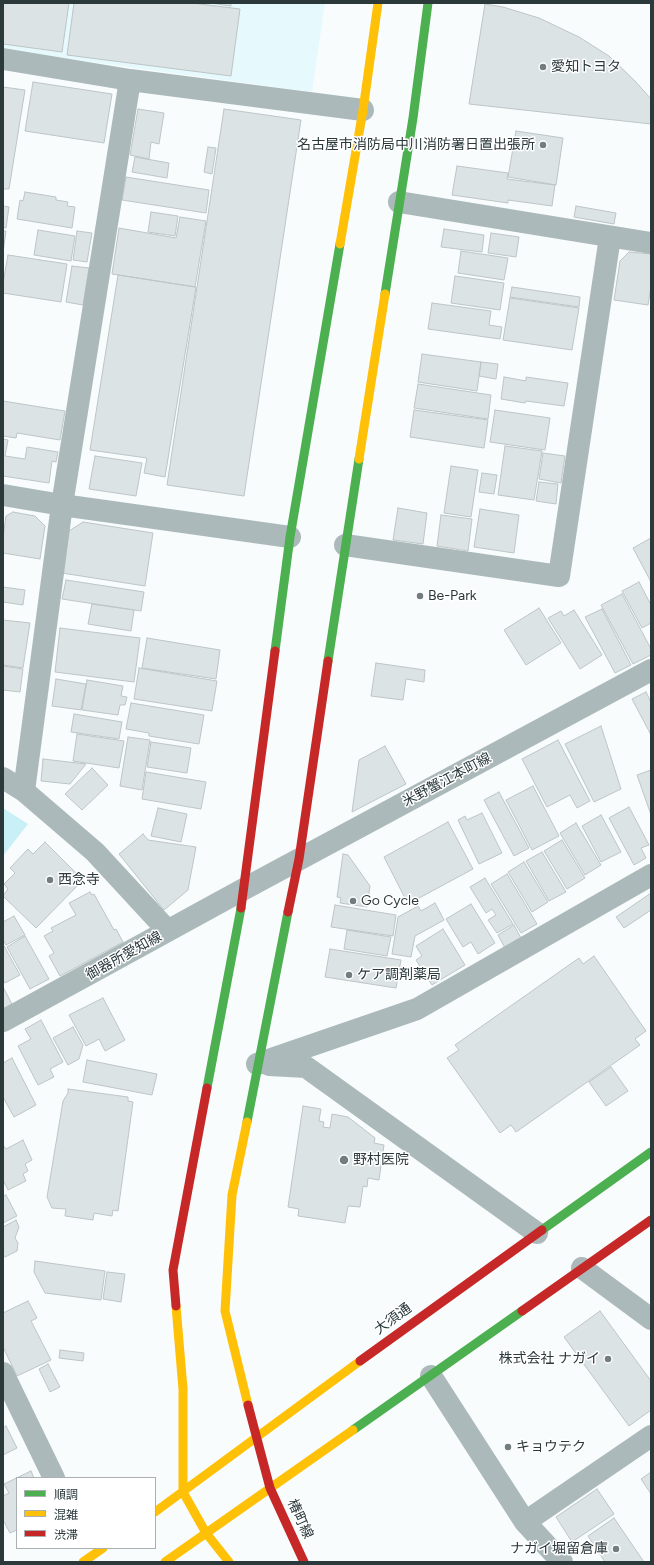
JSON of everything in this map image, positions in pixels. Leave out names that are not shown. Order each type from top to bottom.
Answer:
[{"type":"street","points":[[229,1562],[206,1533],[183,1492],[183,1389],[173,1270],[244,889],[290,537],[363,110],[378,3]]},
{"type":"street","name":"椿町線","points":[[304,1562],[270,1488],[225,1311],[232,1195],[299,860],[344,545],[413,118],[428,3]]},
{"type":"street","points":[[3,59],[130,80],[363,110]]},
{"type":"street","points":[[24,791],[62,505],[130,80]]},
{"type":"street","points":[[399,202],[610,237],[651,242]]},
{"type":"street","points":[[344,545],[559,576],[610,237]]},
{"type":"street","points":[[3,494],[62,505],[290,537]]},
{"type":"street","name":"米野蟹江本町線","points":[[244,889],[651,670]]},
{"type":"street","points":[[3,778],[24,791],[95,852],[168,931]]},
{"type":"street","points":[[257,1064],[416,1009],[651,875]]},
{"type":"street","name":"御器所愛知線","points":[[3,1021],[244,889]]},
{"type":"street","points":[[257,1064],[306,1067],[536,1233]]},
{"type":"street","name":"大須通","points":[[156,1511],[256,1436],[536,1233],[651,1152]]},
{"type":"street","points":[[165,1562],[651,1220]]},
{"type":"street","points":[[582,1268],[651,1319]]},
{"type":"street","points":[[3,1373],[54,1477]]},
{"type":"street","points":[[431,1376],[526,1522],[562,1562]]},
{"type":"street","points":[[526,1522],[651,1436]]},
{"type":"shaded area","points":[[3,3],[325,3],[312,92],[3,50]]},
{"type":"shaded area","points":[[3,808],[28,824],[3,856]]},
{"type":"building","points":[[3,3],[69,3],[62,52],[3,44]]},
{"type":"building","points":[[74,3],[192,3],[240,9],[231,76],[67,55]]},
{"type":"building","points":[[210,3],[231,3],[231,6]]},
{"type":"building","points":[[485,4],[503,7],[539,18],[579,37],[609,56],[651,99],[651,124],[469,104]]},
{"type":"building","points":[[33,82],[112,94],[104,143],[25,131]]},
{"type":"building","points":[[3,87],[25,90],[9,189],[3,189]]},
{"type":"building","points":[[138,109],[164,113],[159,144],[151,142],[149,159],[130,155]]},
{"type":"building","points":[[224,109],[301,120],[244,496],[167,485]]},
{"type":"building","points":[[516,131],[563,138],[556,185],[508,177]]},
{"type":"building","points":[[208,147],[216,148],[212,174],[204,172]]},
{"type":"building","points":[[135,157],[169,163],[167,178],[132,172]]},
{"type":"building","points":[[457,166],[508,173],[507,179],[555,185],[552,206],[508,200],[508,203],[452,195]]},
{"type":"building","points":[[126,177],[209,190],[206,213],[122,200]]},
{"type":"building","points":[[25,192],[56,197],[56,200],[68,202],[67,206],[75,207],[72,228],[17,219],[20,200],[23,201]]},
{"type":"building","points":[[3,206],[9,207],[6,228],[3,227]]},
{"type":"building","points":[[576,206],[616,213],[614,224],[574,217]]},
{"type":"building","points":[[151,212],[178,216],[175,236],[148,232]]},
{"type":"building","points":[[180,217],[206,221],[195,287],[112,274],[119,228],[176,238]]},
{"type":"building","points":[[444,229],[484,235],[482,252],[441,247]]},
{"type":"building","points":[[38,230],[75,236],[71,261],[34,255]]},
{"type":"building","points":[[3,231],[6,231],[3,252]]},
{"type":"building","points":[[77,231],[92,233],[87,262],[73,260]]},
{"type":"building","points":[[491,233],[519,237],[516,257],[488,253]]},
{"type":"building","points":[[461,251],[508,258],[504,280],[458,273]]},
{"type":"building","points":[[629,252],[651,254],[651,287],[648,305],[614,300],[620,261]]},
{"type":"building","points":[[8,255],[67,264],[61,302],[3,293],[3,283]]},
{"type":"building","points":[[72,266],[89,268],[83,305],[66,302]]},
{"type":"building","points":[[118,275],[196,287],[165,477],[144,473],[147,458],[90,450]]},
{"type":"building","points":[[455,276],[504,283],[500,310],[451,303]]},
{"type":"building","points":[[512,287],[580,297],[579,307],[510,297]]},
{"type":"building","points":[[510,298],[579,308],[572,350],[503,340]]},
{"type":"building","points":[[432,303],[491,311],[489,325],[502,327],[500,339],[428,329]]},
{"type":"building","points":[[422,354],[481,362],[477,391],[418,382]]},
{"type":"building","points":[[481,362],[498,364],[496,379],[479,376]]},
{"type":"building","points":[[504,377],[526,381],[526,377],[568,383],[564,406],[526,401],[525,403],[501,399]]},
{"type":"building","points":[[418,384],[491,395],[488,419],[414,408]]},
{"type":"building","points":[[3,401],[65,411],[60,440],[17,433],[16,438],[3,436]]},
{"type":"building","points":[[414,410],[488,420],[484,448],[410,437]]},
{"type":"building","points":[[495,410],[550,418],[545,450],[490,442]]},
{"type":"building","points":[[3,439],[8,440],[5,456],[25,459],[27,447],[58,452],[56,462],[52,461],[49,483],[3,476]]},
{"type":"building","points":[[505,446],[542,451],[534,500],[498,495]]},
{"type":"building","points":[[543,453],[565,456],[561,483],[539,479]]},
{"type":"building","points":[[95,456],[142,463],[136,496],[89,489]]},
{"type":"building","points":[[451,466],[478,470],[471,517],[444,513]]},
{"type":"building","points":[[482,473],[497,475],[494,494],[479,492]]},
{"type":"building","points":[[539,482],[558,484],[556,504],[536,501]]},
{"type":"building","points":[[398,508],[427,513],[423,544],[393,540]]},
{"type":"building","points":[[480,509],[519,515],[514,553],[474,547]]},
{"type":"building","points":[[13,512],[35,516],[45,526],[40,559],[3,553],[3,537],[6,516]]},
{"type":"building","points":[[441,515],[472,519],[468,551],[437,546]]},
{"type":"building","points":[[83,522],[153,533],[145,586],[62,573],[69,531]]},
{"type":"building","points":[[651,538],[651,582],[633,548]]},
{"type":"building","points":[[66,580],[144,592],[141,611],[62,599]]},
{"type":"building","points":[[639,582],[651,605],[651,623],[642,628],[622,591]]},
{"type":"building","points":[[3,587],[25,590],[23,605],[3,602]]},
{"type":"building","points":[[622,594],[651,649],[651,655],[633,664],[601,605]]},
{"type":"building","points":[[92,604],[134,610],[131,631],[88,624]]},
{"type":"building","points":[[539,608],[561,643],[526,665],[504,630]]},
{"type":"building","points":[[602,609],[631,665],[615,673],[585,617]]},
{"type":"building","points":[[574,610],[602,655],[580,669],[548,618],[561,611],[564,616]]},
{"type":"building","points":[[3,620],[30,623],[23,668],[3,665]]},
{"type":"building","points":[[60,628],[140,638],[134,682],[55,672]]},
{"type":"building","points":[[147,638],[220,650],[216,679],[142,668]]},
{"type":"building","points":[[376,663],[425,670],[424,682],[406,679],[403,700],[371,696]]},
{"type":"building","points":[[3,666],[23,669],[20,692],[3,690]]},
{"type":"building","points":[[139,668],[217,681],[212,711],[134,699]]},
{"type":"building","points":[[56,679],[86,684],[81,710],[52,706]]},
{"type":"building","points":[[87,680],[123,686],[121,696],[127,697],[125,705],[120,705],[118,715],[82,710]]},
{"type":"building","points":[[646,692],[651,702],[651,735],[632,699]]},
{"type":"building","points":[[131,703],[204,715],[199,744],[149,736],[149,733],[126,729]]},
{"type":"building","points":[[74,714],[122,722],[119,739],[71,732]]},
{"type":"building","points":[[601,726],[621,789],[594,802],[565,744]]},
{"type":"building","points":[[77,734],[124,741],[119,768],[73,761]]},
{"type":"building","points":[[128,737],[150,740],[142,790],[120,786]]},
{"type":"building","points":[[558,740],[590,801],[577,808],[570,795],[547,807],[522,759]]},
{"type":"building","points":[[151,742],[191,748],[187,773],[147,767]]},
{"type":"building","points":[[385,746],[406,784],[352,812],[359,760]]},
{"type":"building","points":[[43,759],[86,764],[70,784],[41,781]]},
{"type":"building","points":[[92,768],[108,785],[82,810],[65,794]]},
{"type":"building","points":[[651,770],[651,815],[637,775]]},
{"type":"building","points":[[146,772],[206,782],[201,809],[142,799]]},
{"type":"building","points":[[533,786],[559,836],[532,850],[506,800]]},
{"type":"building","points":[[499,792],[529,848],[514,856],[484,800]]},
{"type":"building","points":[[629,807],[649,845],[641,848],[646,858],[634,865],[609,818]]},
{"type":"building","points":[[158,808],[187,814],[181,842],[151,836]]},
{"type":"building","points":[[482,813],[502,853],[479,864],[458,820],[465,816],[467,820]]},
{"type":"building","points":[[601,815],[621,852],[601,862],[582,826]]},
{"type":"building","points":[[448,822],[473,869],[408,904],[384,857]]},
{"type":"building","points":[[576,823],[601,865],[585,875],[560,833]]},
{"type":"building","points":[[143,834],[148,840],[196,847],[188,890],[164,910],[119,854]]},
{"type":"building","points":[[562,840],[585,878],[567,889],[544,851]]},
{"type":"building","points":[[45,842],[83,880],[36,928],[3,896],[8,889],[4,884],[15,873],[10,868],[28,849],[33,854]]},
{"type":"building","points":[[542,852],[566,892],[549,901],[526,861]]},
{"type":"building","points":[[343,854],[348,855],[370,886],[367,907],[340,903],[341,898],[337,897]]},
{"type":"building","points":[[524,862],[548,902],[532,912],[508,872]]},
{"type":"building","points":[[507,874],[537,924],[521,933],[491,884]]},
{"type":"building","points":[[485,878],[513,924],[497,933],[488,920],[496,915],[492,909],[486,913],[470,887]]},
{"type":"building","points":[[90,892],[92,895],[94,894],[114,930],[116,929],[123,942],[60,976],[49,956],[54,953],[44,936],[53,931],[51,928],[76,915],[69,903]]},
{"type":"building","points":[[651,893],[651,910],[624,928],[616,917]]},
{"type":"building","points":[[435,903],[444,920],[415,936],[411,957],[392,954],[398,917],[418,906],[421,911]]},
{"type":"building","points":[[471,904],[495,943],[478,954],[471,942],[463,947],[446,919]]},
{"type":"building","points":[[335,905],[396,915],[393,936],[331,927]]},
{"type":"building","points":[[14,916],[25,935],[6,945],[3,940],[3,922]]},
{"type":"building","points":[[514,925],[521,938],[505,948],[498,935]]},
{"type":"building","points":[[443,929],[465,965],[432,985],[416,960],[422,956],[416,946]]},
{"type":"building","points":[[347,930],[391,937],[387,956],[344,949]]},
{"type":"building","points":[[25,936],[49,979],[30,989],[7,947]]},
{"type":"building","points":[[3,944],[20,975],[5,983],[3,980]]},
{"type":"building","points":[[330,949],[401,960],[396,988],[325,977]]},
{"type":"building","points":[[594,956],[646,1031],[635,1039],[640,1045],[516,1132],[511,1125],[500,1133],[447,1058],[459,1050],[455,1045],[579,958],[583,964]]},
{"type":"building","points":[[3,987],[12,1004],[3,1009]]},
{"type":"building","points":[[103,998],[125,1040],[105,1051],[99,1039],[86,1046],[69,1015]]},
{"type":"building","points":[[41,1020],[63,1062],[50,1069],[54,1077],[38,1085],[18,1046],[31,1039],[25,1029]]},
{"type":"building","points":[[73,1027],[83,1045],[79,1059],[68,1065],[53,1038]]},
{"type":"building","points":[[12,1058],[36,1105],[14,1117],[3,1097],[3,1063]]},
{"type":"building","points":[[87,1060],[157,1074],[152,1095],[83,1082]]},
{"type":"building","points":[[611,1067],[628,1091],[606,1106],[589,1082]]},
{"type":"building","points":[[68,1089],[128,1097],[128,1101],[133,1102],[118,1211],[113,1210],[112,1216],[94,1213],[93,1220],[65,1216],[66,1209],[52,1208],[47,1197],[63,1101],[68,1093]]},
{"type":"building","points":[[303,1106],[321,1109],[319,1121],[324,1122],[323,1127],[330,1128],[332,1114],[348,1117],[375,1138],[374,1143],[384,1145],[379,1180],[368,1178],[367,1187],[363,1186],[360,1207],[348,1206],[345,1223],[298,1216],[299,1209],[288,1207]]},
{"type":"building","points":[[23,1140],[32,1160],[25,1164],[28,1171],[23,1174],[26,1181],[8,1190],[3,1180],[3,1145],[6,1149]]},
{"type":"building","points":[[6,1195],[17,1216],[3,1223],[3,1196]]},
{"type":"building","points":[[16,1220],[19,1227],[15,1238],[18,1243],[17,1251],[5,1257],[3,1254],[3,1227]]},
{"type":"building","points":[[35,1261],[105,1271],[101,1300],[45,1293],[34,1272]]},
{"type":"building","points":[[107,1272],[125,1274],[121,1302],[103,1299]]},
{"type":"building","points":[[28,1301],[37,1318],[31,1321],[51,1360],[17,1376],[3,1347],[3,1313]]},
{"type":"building","name":"株式会社 ナガイ","points":[[600,1311],[651,1381],[651,1410],[629,1426],[564,1337]]},
{"type":"building","points":[[60,1350],[84,1353],[83,1361],[59,1358]]},
{"type":"building","points":[[48,1364],[60,1387],[50,1392],[39,1369]]},
{"type":"building","points":[[6,1426],[17,1448],[3,1455],[3,1428]]},
{"type":"building","points":[[31,1471],[34,1477],[19,1477]]},
{"type":"building","points":[[651,1472],[651,1494],[641,1479]]},
{"type":"building","points":[[16,1478],[16,1530],[10,1533],[3,1520],[3,1496],[9,1493],[4,1484]]},
{"type":"building","points":[[597,1489],[614,1514],[572,1542],[556,1517]]},
{"type":"building","name":"ナガイ堀留倉庫","points":[[614,1518],[644,1562],[605,1562],[588,1536]]},
{"type":"traffic: fast","points":[[385,294],[413,118],[428,3]]},
{"type":"traffic: fast","points":[[275,651],[290,537],[340,244]]},
{"type":"traffic: fast","points":[[328,661],[359,459]]},
{"type":"traffic: fast","points":[[207,1088],[241,908]]},
{"type":"traffic: fast","points":[[247,1122],[288,912]]},
{"type":"traffic: fast","points":[[542,1230],[651,1152]]},
{"type":"traffic: fast","points":[[353,1430],[522,1311]]},
{"type":"traffic: slow","points":[[340,244],[363,110],[378,3]]},
{"type":"traffic: slow","points":[[359,459],[385,294]]},
{"type":"traffic: slow","points":[[247,1122],[232,1195],[225,1311],[248,1405]]},
{"type":"traffic: slow","points":[[176,1306],[183,1389],[183,1492],[206,1533],[229,1562]]},
{"type":"traffic: slow","points":[[156,1511],[360,1361]]},
{"type":"traffic: slow","points":[[165,1562],[353,1430]]},
{"type":"traffic: slow","points":[[83,1562],[102,1549]]},
{"type":"traffic: jam","points":[[241,908],[275,651]]},
{"type":"traffic: jam","points":[[288,912],[299,859],[328,661]]},
{"type":"traffic: jam","points":[[176,1306],[173,1270],[207,1088]]},
{"type":"traffic: jam","points":[[522,1311],[651,1220]]},
{"type":"traffic: jam","points":[[360,1361],[542,1230]]},
{"type":"traffic: jam","points":[[248,1405],[270,1488],[304,1562]]},
{"type":"place","name":"愛知トヨタ","points":[[543,67]]},
{"type":"place","name":"名古屋市消防局中川消防署日置出張所","points":[[543,145]]},
{"type":"place","name":"Be-Park","points":[[420,596]]},
{"type":"place","name":"西念寺","points":[[50,880]]},
{"type":"place","name":"Go Cycle","points":[[353,901]]},
{"type":"place","name":"ケア調剤薬局","points":[[349,975]]},
{"type":"place","name":"野村医院","points":[[344,1160]]},
{"type":"place","name":"株式会社 ナガイ","points":[[608,1359]]},
{"type":"place","name":"キョウテク","points":[[508,1447]]},
{"type":"place","name":"ナガイ堀留倉庫","points":[[616,1549]]}]
